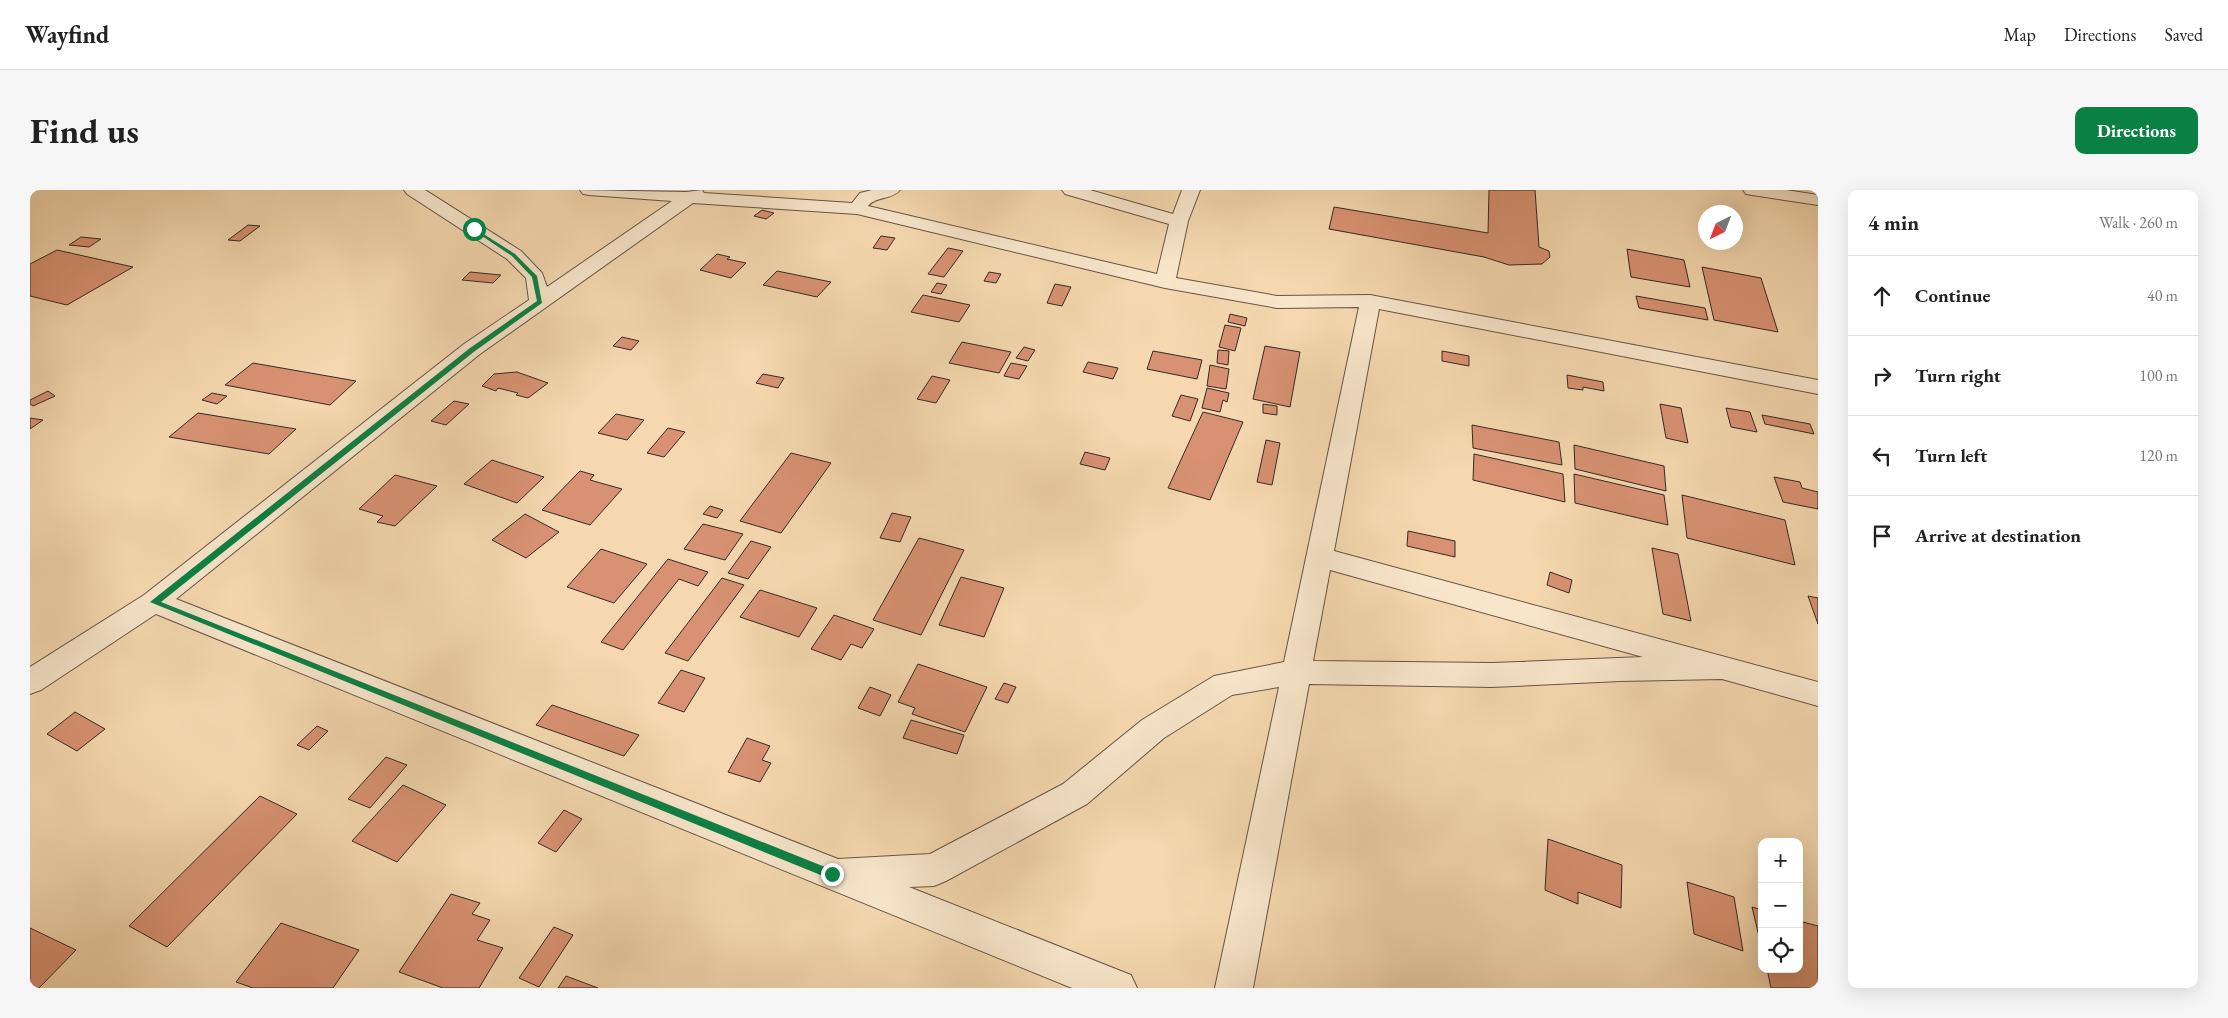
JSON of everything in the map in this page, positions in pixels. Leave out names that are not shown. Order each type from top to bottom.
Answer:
[{"type":"street","points":[[413,190],[514,255],[535,277],[540,302]]},
{"type":"street","points":[[589,190],[693,192],[857,209],[1164,282],[1277,302],[1370,301],[1818,387]]},
{"type":"street","points":[[857,209],[866,197],[891,190]]},
{"type":"street","points":[[1072,190],[1179,221]]},
{"type":"street","points":[[1164,282],[1179,221],[1191,190]]},
{"type":"street","points":[[1753,190],[1818,200]]},
{"type":"street","points":[[30,682],[154,602],[465,356],[693,192]]},
{"type":"street","points":[[1234,988],[1370,301]]},
{"type":"street","points":[[1319,557],[1818,694]]},
{"type":"street","points":[[154,602],[1118,988]]},
{"type":"street","points":[[832,874],[934,870],[1075,794],[1153,729],[1225,684],[1297,672],[1492,675],[1620,669],[1721,668]]},
{"type":"building","points":[[1489,190],[1535,190],[1539,247],[1549,251],[1550,257],[1542,264],[1509,265],[1484,257],[1329,229],[1334,207],[1488,233]]},
{"type":"building","points":[[762,210],[774,213],[766,219],[754,216]]},
{"type":"building","points":[[248,225],[260,226],[240,241],[228,240]]},
{"type":"building","points":[[881,236],[895,238],[887,250],[873,248]]},
{"type":"building","points":[[81,237],[101,239],[89,247],[69,245]]},
{"type":"building","points":[[948,248],[963,251],[944,277],[928,274]]},
{"type":"building","points":[[1627,249],[1684,260],[1690,287],[1631,277]]},
{"type":"building","points":[[57,250],[133,267],[67,305],[30,296],[30,264]]},
{"type":"building","points":[[717,254],[730,257],[727,259],[746,263],[731,278],[700,270]]},
{"type":"building","points":[[1702,267],[1761,278],[1778,332],[1714,320]]},
{"type":"building","points":[[777,271],[831,282],[817,297],[763,285]]},
{"type":"building","points":[[470,272],[501,275],[493,283],[462,280]]},
{"type":"building","points":[[989,272],[1001,274],[996,283],[984,281]]},
{"type":"building","points":[[937,283],[947,285],[941,294],[931,292]]},
{"type":"building","points":[[1055,284],[1071,287],[1062,306],[1047,303]]},
{"type":"building","points":[[923,295],[970,305],[959,322],[911,312]]},
{"type":"building","points":[[1636,296],[1705,308],[1708,320],[1639,308]]},
{"type":"building","points":[[1230,314],[1247,318],[1245,326],[1228,322]]},
{"type":"building","points":[[1225,325],[1241,328],[1235,351],[1219,347]]},
{"type":"building","points":[[622,337],[639,341],[631,350],[613,346]]},
{"type":"building","points":[[962,342],[1011,352],[999,373],[949,363]]},
{"type":"building","points":[[1265,346],[1300,352],[1290,407],[1253,399]]},
{"type":"building","points":[[1024,347],[1035,350],[1028,361],[1016,358]]},
{"type":"building","points":[[1218,350],[1229,351],[1228,365],[1217,363]]},
{"type":"building","points":[[1153,351],[1202,360],[1197,379],[1147,369]]},
{"type":"building","points":[[1442,351],[1469,356],[1469,366],[1442,361]]},
{"type":"building","points":[[1088,362],[1118,368],[1113,379],[1083,372]]},
{"type":"building","points":[[253,363],[356,381],[330,405],[225,385]]},
{"type":"building","points":[[1011,363],[1027,366],[1019,379],[1004,376]]},
{"type":"building","points":[[1210,365],[1229,369],[1226,389],[1207,386]]},
{"type":"building","points":[[517,372],[548,383],[528,398],[516,395],[518,393],[498,388],[496,391],[482,386],[494,374]]},
{"type":"building","points":[[763,374],[784,378],[778,388],[756,383]]},
{"type":"building","points":[[1567,375],[1603,382],[1604,391],[1583,387],[1583,390],[1568,388]]},
{"type":"building","points":[[932,376],[950,380],[936,403],[917,399]]},
{"type":"building","points":[[1207,388],[1229,393],[1227,402],[1223,400],[1220,412],[1202,408]]},
{"type":"building","points":[[48,391],[55,396],[33,406],[30,404],[30,400]]},
{"type":"building","points":[[212,393],[227,396],[217,404],[202,400]]},
{"type":"building","points":[[1181,395],[1198,399],[1190,421],[1172,416]]},
{"type":"building","points":[[454,401],[469,404],[446,425],[431,421]]},
{"type":"building","points":[[1263,404],[1277,406],[1277,415],[1263,413]]},
{"type":"building","points":[[1660,404],[1681,408],[1688,443],[1666,438]]},
{"type":"building","points":[[1726,408],[1750,412],[1757,432],[1731,427]]},
{"type":"building","points":[[1203,412],[1243,422],[1210,500],[1168,488]]},
{"type":"building","points":[[198,413],[296,429],[269,454],[169,437]]},
{"type":"building","points":[[616,414],[644,420],[627,440],[598,433]]},
{"type":"building","points":[[1762,415],[1810,424],[1814,434],[1765,424]]},
{"type":"building","points":[[30,418],[43,420],[30,429]]},
{"type":"building","points":[[1472,425],[1559,442],[1562,465],[1473,448]]},
{"type":"building","points":[[668,428],[685,432],[664,457],[647,453]]},
{"type":"building","points":[[1266,440],[1280,443],[1272,485],[1257,482]]},
{"type":"building","points":[[1574,445],[1664,466],[1666,491],[1575,469]]},
{"type":"building","points":[[1085,452],[1110,458],[1105,470],[1080,464]]},
{"type":"building","points":[[791,453],[831,463],[781,533],[740,521]]},
{"type":"building","points":[[1474,454],[1563,474],[1565,502],[1473,480]]},
{"type":"building","points":[[492,460],[544,477],[517,503],[464,484]]},
{"type":"building","points":[[580,471],[594,475],[590,480],[622,489],[590,525],[542,510]]},
{"type":"building","points":[[1574,474],[1664,495],[1668,525],[1575,503]]},
{"type":"building","points":[[395,475],[437,486],[395,526],[377,522],[383,516],[359,509]]},
{"type":"building","points":[[1774,477],[1800,482],[1802,488],[1818,492],[1818,509],[1783,502]]},
{"type":"building","points":[[1682,495],[1785,520],[1795,565],[1687,538]]},
{"type":"building","points":[[710,506],[723,510],[717,518],[703,514]]},
{"type":"building","points":[[892,513],[911,517],[900,542],[880,538]]},
{"type":"building","points":[[525,514],[559,532],[526,558],[492,540]]},
{"type":"building","points":[[703,524],[743,534],[725,560],[684,549]]},
{"type":"building","points":[[1408,531],[1455,541],[1455,557],[1407,546]]},
{"type":"building","points":[[919,538],[964,550],[921,635],[873,620]]},
{"type":"building","points":[[751,541],[771,547],[748,579],[728,573]]},
{"type":"building","points":[[1652,548],[1678,554],[1691,621],[1663,614]]},
{"type":"building","points":[[601,549],[647,564],[614,603],[567,587]]},
{"type":"building","points":[[668,559],[708,572],[698,586],[679,579],[623,650],[601,642]]},
{"type":"building","points":[[1550,572],[1572,580],[1569,593],[1547,585]]},
{"type":"building","points":[[961,577],[1004,588],[984,637],[939,625]]},
{"type":"building","points":[[722,578],[744,585],[688,661],[665,653]]},
{"type":"building","points":[[760,590],[817,608],[799,637],[740,617]]},
{"type":"building","points":[[1808,596],[1818,598],[1818,624]]},
{"type":"building","points":[[834,615],[874,629],[862,648],[851,644],[841,660],[811,649]]},
{"type":"building","points":[[918,664],[987,687],[965,732],[912,714],[915,708],[898,702]]},
{"type":"building","points":[[681,670],[705,678],[684,712],[658,703]]},
{"type":"building","points":[[1004,683],[1016,687],[1008,703],[995,699]]},
{"type":"building","points":[[870,687],[891,695],[880,716],[858,708]]},
{"type":"building","points":[[552,705],[639,735],[624,756],[536,725]]},
{"type":"building","points":[[75,712],[105,729],[77,751],[47,734]]},
{"type":"building","points":[[911,720],[964,735],[957,754],[903,738]]},
{"type":"building","points":[[317,726],[328,731],[309,750],[297,745]]},
{"type":"building","points":[[747,738],[770,746],[762,760],[771,763],[760,782],[728,772]]},
{"type":"building","points":[[386,757],[407,765],[370,808],[348,799]]},
{"type":"building","points":[[403,785],[446,805],[397,862],[352,841]]},
{"type":"building","points":[[260,796],[297,814],[167,947],[129,926]]},
{"type":"building","points":[[564,810],[582,819],[556,852],[538,843]]},
{"type":"building","points":[[1548,839],[1622,865],[1621,908],[1578,892],[1578,904],[1545,890]]},
{"type":"building","points":[[1687,882],[1734,897],[1743,951],[1694,934]]},
{"type":"building","points":[[451,894],[480,903],[472,914],[490,920],[477,940],[503,948],[479,988],[443,988],[399,972]]},
{"type":"building","points":[[1752,907],[1758,909],[1758,932]]},
{"type":"building","points":[[1803,922],[1818,926],[1818,988],[1771,988],[1768,973],[1803,973]]},
{"type":"building","points":[[281,923],[359,950],[333,988],[253,988],[236,982]]},
{"type":"building","points":[[554,927],[573,935],[539,987],[519,978]]},
{"type":"building","points":[[30,928],[76,950],[39,988],[30,988]]},
{"type":"building","points":[[566,976],[598,988],[558,988]]},
{"type":"route","points":[[474,229],[514,255],[535,277],[540,302],[472,349],[154,602],[832,874]]}]
